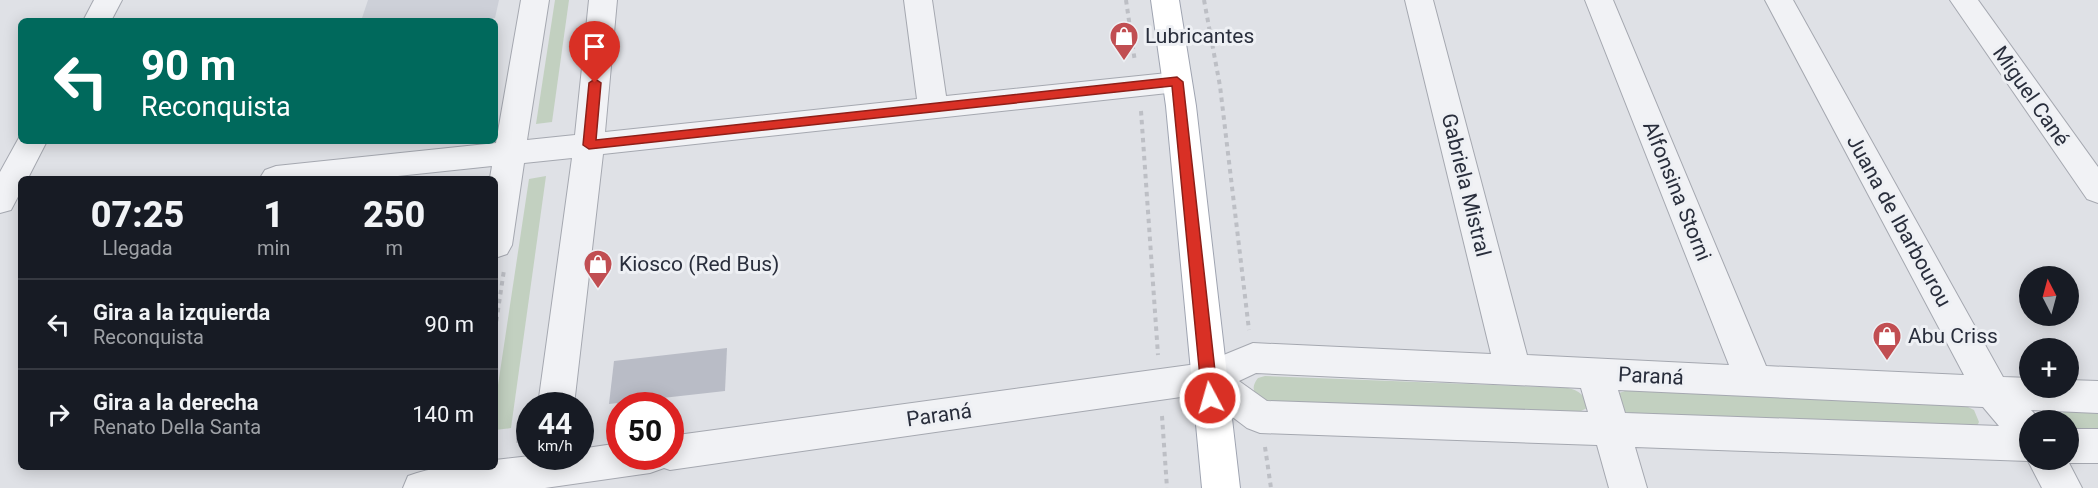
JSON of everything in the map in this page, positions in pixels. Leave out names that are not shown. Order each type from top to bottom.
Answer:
[{"type":"main road","points":[[1165,0],[1177,82],[1221,488]]},
{"type":"street","points":[[99,18],[108,0]]},
{"type":"street","points":[[498,226],[535,0]]},
{"type":"street","points":[[558,392],[589,145],[603,0]]},
{"type":"street","points":[[918,0],[933,108]]},
{"type":"street","name":"Gabriela Mistral","points":[[1419,0],[1513,370]]},
{"type":"street","name":"Alfonsina Storni","points":[[1599,0],[1754,381]]},
{"type":"street","name":"Juana de Ibarbourou","points":[[1779,0],[1992,392],[2019,423]]},
{"type":"street","name":"Miguel Cané","points":[[1964,0],[2098,191]]},
{"type":"street","points":[[295,176],[1177,82]]},
{"type":"street","points":[[0,201],[30,144]]},
{"type":"street","points":[[0,208],[18,206]]},
{"type":"street","name":"Paraná","points":[[684,451],[1208,378],[1253,358],[2098,397]]},
{"type":"street","points":[[1595,374],[1628,488]]},
{"type":"street","points":[[1208,378],[1260,417],[2019,444]]},
{"type":"street","points":[[2079,446],[2098,447]]},
{"type":"street","points":[[449,481],[606,462]]},
{"type":"street","points":[[2052,470],[2062,488]]},
{"type":"path","points":[[1126,0],[1139,86],[1167,488]]},
{"type":"path","points":[[1204,0],[1220,86],[1253,358]]},
{"type":"path","points":[[1260,417],[1271,488]]},
{"type":"shaded area","points":[[368,0],[499,0],[495,18],[362,18]]},
{"type":"green space","points":[[555,0],[569,0],[552,122],[536,124]]},
{"type":"green space","points":[[546,176],[511,428],[498,430],[498,385],[529,179]]},
{"type":"green space","points":[[1265,376],[1568,388],[1581,394],[1587,408],[1577,413],[1267,402],[1254,390],[1258,378]]},
{"type":"green space","points":[[1628,390],[1964,405],[1974,410],[1979,422],[1977,426],[1627,413],[1622,411],[1619,393]]},
{"type":"green space","points":[[2066,409],[2098,410],[2098,432],[2079,430],[2079,410]]},
{"type":"building","points":[[727,348],[725,391],[684,396],[684,392],[610,392],[614,361]]},
{"type":"place","name":"Lubricantes","points":[[1124,62]]},
{"type":"place","name":"Kiosco (Red Bus)","points":[[598,290]]},
{"type":"place","name":"Abu Criss","points":[[1887,362]]},
{"type":"route","points":[[595,83],[589,145],[1177,82],[1210,398]]}]
